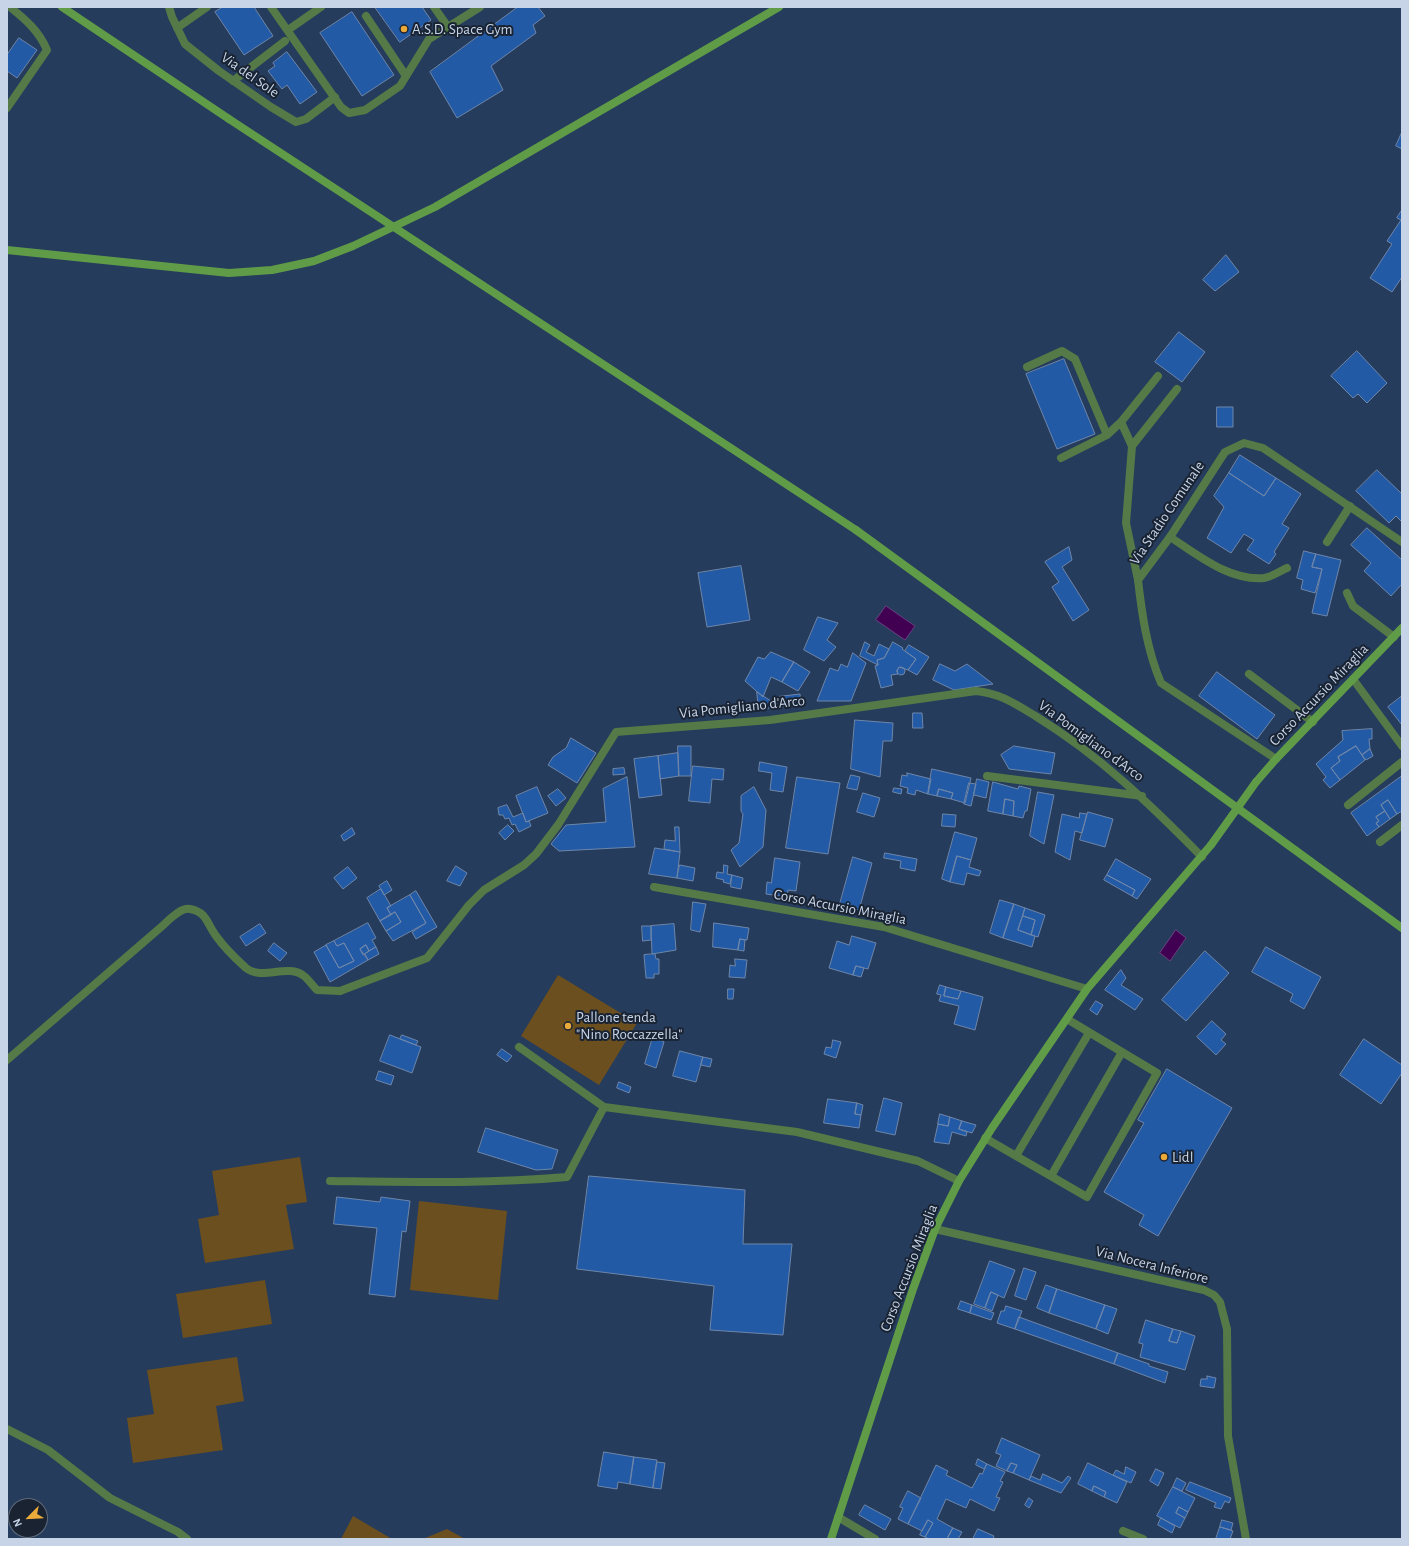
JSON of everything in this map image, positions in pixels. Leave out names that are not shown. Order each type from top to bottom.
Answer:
[{"type":"street","points":[[7,108],[47,50],[42,38],[29,22],[10,7]]},
{"type":"street","points":[[62,7],[229,119],[856,530],[1402,928]]},
{"type":"street","name":"Via del Sole","points":[[169,7],[185,44],[271,107],[296,122],[306,119],[335,97]]},
{"type":"street","points":[[177,28],[208,7]]},
{"type":"street","points":[[271,7],[341,106],[349,113],[365,110],[400,86],[429,39],[480,7]]},
{"type":"street","points":[[288,30],[321,7]]},
{"type":"street","points":[[434,7],[448,27]]},
{"type":"street","points":[[7,250],[229,273],[272,270],[314,261],[353,246],[435,207],[778,7]]},
{"type":"street","points":[[366,16],[406,76]]},
{"type":"street","points":[[233,80],[285,42]]},
{"type":"street","points":[[1027,367],[1062,351],[1075,359],[1107,435]]},
{"type":"street","points":[[1061,458],[1107,435],[1121,422],[1158,376]]},
{"type":"street","points":[[1132,446],[1177,389]]},
{"type":"street","points":[[1121,422],[1132,446],[1126,523],[1138,580]]},
{"type":"street","name":"Via Stadio Comunale","points":[[1276,759],[1161,683],[1152,663],[1142,614],[1138,580],[1170,537],[1225,452],[1244,443],[1263,448],[1402,542]]},
{"type":"street","points":[[1327,542],[1350,506]]},
{"type":"street","points":[[1170,537],[1223,570],[1236,574],[1264,578],[1287,568]]},
{"type":"street","points":[[1346,593],[1353,606],[1394,637]]},
{"type":"street","name":"Corso Accursio Miraglia","points":[[831,1539],[913,1289],[935,1229],[959,1181],[985,1138],[1087,989],[1212,845],[1256,782],[1276,759],[1402,628]]},
{"type":"street","points":[[1249,674],[1313,722]]},
{"type":"street","points":[[1353,680],[1402,746]]},
{"type":"street","name":"Via Pomigliano d'Arco","points":[[7,1060],[165,923],[177,914],[188,909],[201,912],[207,918],[216,936],[247,969],[266,973],[290,970],[304,975],[317,990],[340,991],[427,958],[469,905],[484,890],[524,865],[536,854],[558,825],[616,732],[770,720],[976,691],[991,692],[1002,696],[1059,731],[1108,768],[1142,796],[1202,857]]},
{"type":"street","points":[[1348,805],[1402,762]]},
{"type":"street","points":[[987,776],[1142,796]]},
{"type":"street","points":[[1380,842],[1402,825]]},
{"type":"street","name":"Corso Accursio Miraglia","points":[[654,887],[884,927],[1087,989]]},
{"type":"street","points":[[985,1138],[1087,1197],[1157,1073],[1066,1019]]},
{"type":"street","points":[[1016,1156],[1089,1033]]},
{"type":"street","points":[[519,1047],[604,1107],[797,1132],[918,1161],[959,1181]]},
{"type":"street","points":[[1050,1176],[1122,1052]]},
{"type":"street","points":[[330,1181],[432,1182],[534,1180],[567,1177],[604,1107]]},
{"type":"street","name":"Via Nocera Inferiore","points":[[935,1229],[1204,1290],[1214,1295],[1220,1302],[1227,1329],[1228,1436],[1246,1539]]},
{"type":"street","points":[[7,1429],[48,1450],[110,1498],[178,1532],[187,1539]]},
{"type":"street","points":[[838,1517],[875,1539]]},
{"type":"street","points":[[1123,1531],[1143,1539]]},
{"type":"shaded area","points":[[886,606],[915,626],[905,640],[876,620]]},
{"type":"shaded area","points":[[1176,930],[1186,938],[1170,961],[1160,953]]},
{"type":"shaded area","points":[[558,975],[637,1023],[599,1085],[521,1036]]},
{"type":"shaded area","points":[[300,1157],[307,1202],[286,1205],[294,1249],[205,1263],[198,1219],[219,1215],[212,1171]]},
{"type":"shaded area","points":[[419,1201],[507,1211],[498,1300],[410,1290]]},
{"type":"shaded area","points":[[265,1280],[272,1324],[183,1338],[176,1294]]},
{"type":"shaded area","points":[[237,1357],[244,1401],[216,1406],[223,1450],[133,1463],[127,1418],[154,1414],[147,1370]]},
{"type":"shaded area","points":[[353,1516],[392,1539],[341,1539]]},
{"type":"shaded area","points":[[447,1529],[465,1539],[423,1539]]},
{"type":"building","points":[[223,7],[254,7],[273,36],[244,55],[215,12]]},
{"type":"building","points":[[375,7],[422,7],[431,20],[400,42]]},
{"type":"building","points":[[518,7],[538,7],[545,16],[533,25],[536,33],[491,66],[503,90],[457,118],[430,72]]},
{"type":"building","points":[[352,12],[394,75],[362,96],[320,33]]},
{"type":"building","points":[[19,38],[37,50],[17,78],[7,71],[7,55]]},
{"type":"building","points":[[287,52],[317,92],[300,104],[287,85],[282,89],[268,71],[275,66],[273,63]]},
{"type":"building","points":[[1402,132],[1402,149],[1396,146]]},
{"type":"building","points":[[1402,210],[1402,277],[1392,292],[1370,278],[1392,244],[1387,241],[1401,220],[1397,218]]},
{"type":"building","points":[[1226,255],[1239,272],[1215,291],[1203,280]]},
{"type":"building","points":[[1179,332],[1205,352],[1182,382],[1155,362]]},
{"type":"building","points":[[1357,351],[1387,383],[1367,403],[1358,394],[1353,398],[1331,376]]},
{"type":"building","points":[[1064,359],[1095,434],[1057,449],[1026,374]]},
{"type":"building","points":[[1217,407],[1233,407],[1233,427],[1217,427]]},
{"type":"building","points":[[1240,455],[1276,478],[1264,496],[1229,473]]},
{"type":"building","points":[[1377,470],[1402,494],[1402,522],[1396,516],[1389,523],[1356,491]]},
{"type":"building","points":[[1229,473],[1264,496],[1276,478],[1301,494],[1282,524],[1289,528],[1274,552],[1276,554],[1269,564],[1247,550],[1254,540],[1244,534],[1231,553],[1207,538],[1224,507],[1214,496]]},
{"type":"building","points":[[1367,528],[1402,560],[1402,584],[1391,596],[1364,571],[1371,563],[1351,545]]},
{"type":"building","points":[[1069,547],[1072,560],[1062,567],[1089,610],[1073,621],[1052,587],[1059,582],[1045,562]]},
{"type":"building","points":[[1304,551],[1316,554],[1312,567],[1322,569],[1315,593],[1301,589],[1303,580],[1297,578]]},
{"type":"building","points":[[1316,554],[1341,560],[1327,616],[1312,613],[1322,569],[1312,567]]},
{"type":"building","points":[[741,566],[750,620],[707,627],[698,573]]},
{"type":"building","points":[[818,617],[838,623],[827,640],[836,647],[824,661],[804,650]]},
{"type":"building","points":[[865,642],[870,645],[866,652],[874,656],[879,644],[889,649],[884,658],[877,660],[878,665],[860,656]]},
{"type":"building","points":[[893,642],[916,659],[908,670],[899,667],[897,671],[898,674],[891,675],[893,685],[881,688],[875,666],[878,665],[877,660],[884,658]]},
{"type":"building","points":[[909,645],[929,657],[917,675],[908,670],[916,659],[905,651]]},
{"type":"building","points":[[771,652],[794,662],[782,682],[771,677],[763,697],[745,681],[758,657],[764,659]]},
{"type":"building","points":[[853,653],[866,663],[851,701],[817,701],[830,668],[838,671],[841,664],[847,667]]},
{"type":"building","points":[[794,662],[810,672],[798,691],[782,682]]},
{"type":"building","points":[[940,664],[955,671],[967,664],[993,684],[954,690],[933,680]]},
{"type":"building","points":[[901,667],[904,668],[904,674],[901,675],[898,674],[897,671],[898,668]]},
{"type":"building","points":[[1217,672],[1275,715],[1257,739],[1199,696]]},
{"type":"building","points":[[757,692],[771,701],[774,697],[800,694],[801,705],[759,709]]},
{"type":"building","points":[[1402,696],[1402,725],[1388,707]]},
{"type":"building","points":[[913,713],[922,713],[923,728],[913,728]]},
{"type":"building","points":[[855,720],[893,723],[892,741],[883,741],[880,777],[851,769]]},
{"type":"building","points":[[1372,729],[1372,739],[1369,739],[1370,749],[1362,755],[1356,746],[1338,757],[1340,761],[1331,768],[1340,780],[1330,788],[1323,780],[1326,777],[1316,764],[1343,740],[1342,731]]},
{"type":"building","points":[[571,738],[596,753],[577,783],[548,765],[553,757],[566,748]]},
{"type":"building","points":[[678,746],[691,746],[691,776],[679,776]]},
{"type":"building","points":[[1014,746],[1055,753],[1051,774],[1009,769],[1001,755]]},
{"type":"building","points":[[1356,746],[1365,760],[1340,780],[1331,768],[1340,761],[1338,757]]},
{"type":"building","points":[[1370,749],[1373,756],[1366,760],[1362,755]]},
{"type":"building","points":[[678,753],[679,776],[660,779],[658,756]]},
{"type":"building","points":[[658,756],[662,795],[639,798],[634,759]]},
{"type":"building","points":[[760,762],[787,767],[783,792],[770,790],[772,773],[759,771]]},
{"type":"building","points":[[693,766],[724,769],[723,780],[712,779],[710,803],[689,801]]},
{"type":"building","points":[[624,768],[625,774],[613,775],[613,769]]},
{"type":"building","points":[[932,769],[971,778],[965,803],[951,799],[953,793],[939,789],[937,796],[928,794]]},
{"type":"building","points":[[907,773],[931,779],[928,794],[916,790],[915,795],[907,793],[908,788],[900,786],[902,775],[907,776]]},
{"type":"building","points":[[851,775],[860,777],[857,790],[847,788]]},
{"type":"building","points":[[1402,776],[1402,811],[1397,814],[1388,800],[1381,805],[1385,811],[1376,817],[1379,821],[1376,823],[1379,827],[1367,836],[1351,813]]},
{"type":"building","points":[[627,777],[635,847],[559,851],[551,844],[566,825],[606,822],[603,789]]},
{"type":"building","points":[[797,777],[840,783],[828,854],[786,848]]},
{"type":"building","points":[[977,779],[989,782],[986,798],[974,795]]},
{"type":"building","points":[[993,782],[1018,789],[1019,786],[1031,789],[1027,811],[1025,811],[1023,818],[1013,816],[1014,801],[1005,799],[1003,814],[988,811]]},
{"type":"building","points":[[969,783],[976,784],[971,806],[964,804]]},
{"type":"building","points":[[537,787],[548,813],[526,822],[516,796]]},
{"type":"building","points":[[754,787],[766,810],[763,847],[740,867],[731,850],[739,843],[743,814],[741,811],[741,796]]},
{"type":"building","points":[[894,788],[902,789],[901,794],[893,792]]},
{"type":"building","points":[[558,789],[566,798],[556,806],[548,796]]},
{"type":"building","points":[[939,789],[953,793],[951,799],[937,796]]},
{"type":"building","points":[[1038,792],[1054,795],[1044,844],[1030,836]]},
{"type":"building","points":[[863,793],[880,798],[874,817],[857,812]]},
{"type":"building","points":[[1005,799],[1014,801],[1013,816],[1003,814]]},
{"type":"building","points":[[1388,800],[1397,814],[1390,819],[1381,805]]},
{"type":"building","points":[[507,805],[513,817],[523,813],[526,822],[529,821],[531,826],[519,832],[515,824],[512,825],[509,818],[505,819],[503,815],[499,815],[498,808]]},
{"type":"building","points":[[1385,811],[1390,819],[1379,827],[1376,823],[1379,821],[1376,817]]},
{"type":"building","points":[[1088,812],[1113,819],[1105,847],[1080,840]]},
{"type":"building","points":[[1080,813],[1087,814],[1082,833],[1075,831],[1070,860],[1055,852],[1062,814],[1079,818]]},
{"type":"building","points":[[943,814],[956,815],[955,827],[942,826]]},
{"type":"building","points":[[508,825],[514,831],[505,840],[499,833]]},
{"type":"building","points":[[675,827],[679,827],[680,852],[664,849],[665,840],[675,841]]},
{"type":"building","points":[[352,828],[355,834],[344,841],[341,836]]},
{"type":"building","points":[[955,832],[977,838],[971,860],[957,856],[950,882],[942,879]]},
{"type":"building","points":[[655,848],[680,852],[677,878],[649,874]]},
{"type":"building","points":[[885,853],[917,859],[915,871],[900,868],[901,861],[884,858]]},
{"type":"building","points":[[957,856],[971,860],[969,867],[981,871],[979,876],[967,873],[964,885],[950,882]]},
{"type":"building","points":[[853,857],[872,863],[859,910],[840,904]]},
{"type":"building","points":[[775,858],[800,862],[796,891],[788,890],[787,897],[766,894],[767,882],[771,883]]},
{"type":"building","points":[[1116,859],[1151,879],[1137,899],[1132,896],[1135,890],[1107,875]]},
{"type":"building","points":[[680,865],[695,868],[693,881],[677,878]]},
{"type":"building","points":[[724,865],[728,866],[727,874],[732,875],[730,884],[723,882],[724,880],[716,878],[717,872],[723,873]]},
{"type":"building","points":[[456,866],[467,873],[460,886],[447,881]]},
{"type":"building","points":[[348,867],[357,878],[343,889],[334,878]]},
{"type":"building","points":[[732,875],[743,878],[741,889],[731,887]]},
{"type":"building","points":[[1107,875],[1135,890],[1132,896],[1104,880]]},
{"type":"building","points":[[387,881],[392,890],[384,895],[379,886]]},
{"type":"building","points":[[381,889],[391,906],[387,908],[391,915],[380,921],[367,898]]},
{"type":"building","points":[[416,891],[437,927],[416,939],[412,932],[426,923],[410,895]]},
{"type":"building","points":[[410,895],[426,923],[393,941],[386,931],[401,922],[395,912],[391,915],[387,908]]},
{"type":"building","points":[[1000,900],[1014,904],[1003,938],[990,933]]},
{"type":"building","points":[[693,902],[706,904],[700,932],[691,930]]},
{"type":"building","points":[[1014,904],[1025,908],[1018,930],[1035,936],[1032,947],[1003,938]]},
{"type":"building","points":[[1025,908],[1045,915],[1038,937],[1031,935],[1035,920],[1023,916]]},
{"type":"building","points":[[395,912],[401,922],[386,931],[380,921]]},
{"type":"building","points":[[1023,916],[1035,920],[1031,935],[1018,930]]},
{"type":"building","points":[[368,923],[376,938],[372,940],[376,947],[369,951],[366,945],[360,949],[368,960],[330,982],[314,952],[326,945],[339,968],[354,961],[344,943],[337,946],[334,941]]},
{"type":"building","points":[[714,923],[749,928],[747,940],[740,939],[738,950],[713,947]]},
{"type":"building","points":[[260,924],[266,933],[246,946],[240,937]]},
{"type":"building","points":[[674,924],[676,950],[652,954],[651,926]]},
{"type":"building","points":[[642,926],[651,926],[651,940],[643,941]]},
{"type":"building","points":[[852,936],[876,943],[868,969],[856,966],[853,975],[829,968],[837,941],[849,945]]},
{"type":"building","points":[[740,939],[745,940],[744,951],[738,950]]},
{"type":"building","points":[[334,941],[337,946],[344,943],[354,961],[339,968],[326,945]]},
{"type":"building","points":[[274,943],[287,953],[280,961],[268,951]]},
{"type":"building","points":[[366,945],[369,951],[363,955],[360,949]]},
{"type":"building","points":[[376,947],[379,954],[368,960],[365,954]]},
{"type":"building","points":[[1266,947],[1321,977],[1304,1009],[1290,1001],[1293,994],[1252,972]]},
{"type":"building","points":[[1205,951],[1229,973],[1186,1021],[1162,1000]]},
{"type":"building","points":[[655,954],[656,959],[659,959],[659,974],[654,974],[654,978],[646,978],[644,955]]},
{"type":"building","points":[[735,959],[747,960],[745,978],[729,977],[730,965],[735,966]]},
{"type":"building","points":[[856,966],[864,968],[861,977],[853,975]]},
{"type":"building","points":[[1121,970],[1126,978],[1121,985],[1143,999],[1135,1010],[1105,990]]},
{"type":"building","points":[[940,985],[946,987],[944,996],[958,999],[961,991],[983,997],[975,1030],[954,1024],[959,1006],[939,1001],[941,995],[937,994]]},
{"type":"building","points":[[946,987],[961,991],[958,999],[944,996]]},
{"type":"building","points":[[728,989],[734,989],[733,999],[728,999]]},
{"type":"building","points":[[1096,1001],[1103,1005],[1097,1015],[1090,1010]]},
{"type":"building","points":[[1212,1021],[1226,1034],[1221,1040],[1226,1044],[1216,1055],[1197,1037]]},
{"type":"building","points":[[390,1035],[421,1047],[412,1073],[380,1061]]},
{"type":"building","points":[[402,1035],[418,1041],[416,1045],[400,1039]]},
{"type":"building","points":[[653,1037],[664,1042],[656,1068],[645,1064]]},
{"type":"building","points":[[1364,1039],[1402,1065],[1402,1073],[1381,1104],[1340,1075]]},
{"type":"building","points":[[833,1040],[841,1042],[836,1058],[824,1054],[826,1047],[831,1048]]},
{"type":"building","points":[[502,1049],[512,1056],[507,1062],[497,1055]]},
{"type":"building","points":[[680,1051],[703,1057],[696,1082],[673,1076]]},
{"type":"building","points":[[703,1057],[712,1059],[710,1067],[701,1065]]},
{"type":"building","name":"Lidl","points":[[1167,1069],[1232,1108],[1158,1236],[1139,1225],[1144,1215],[1104,1192],[1144,1123],[1138,1120]]},
{"type":"building","points":[[379,1071],[394,1076],[391,1085],[376,1080]]},
{"type":"building","points":[[619,1082],[631,1087],[629,1093],[617,1088]]},
{"type":"building","points":[[884,1098],[902,1103],[895,1135],[876,1131]]},
{"type":"building","points":[[828,1099],[857,1103],[855,1114],[861,1115],[859,1128],[824,1123]]},
{"type":"building","points":[[857,1103],[863,1105],[861,1115],[855,1114]]},
{"type":"building","points":[[940,1114],[950,1117],[948,1126],[938,1124]]},
{"type":"building","points":[[950,1117],[962,1121],[959,1129],[967,1132],[966,1136],[952,1132],[949,1144],[934,1142],[938,1124],[948,1126]]},
{"type":"building","points":[[962,1121],[976,1125],[972,1133],[959,1129]]},
{"type":"building","points":[[486,1128],[558,1150],[552,1169],[536,1170],[478,1152]]},
{"type":"building","points":[[589,1176],[745,1190],[743,1244],[792,1244],[783,1335],[710,1330],[714,1286],[577,1269]]},
{"type":"building","points":[[337,1197],[380,1202],[381,1197],[410,1201],[406,1232],[402,1231],[395,1297],[369,1294],[377,1228],[334,1224]]},
{"type":"building","points":[[990,1261],[1015,1270],[1004,1298],[991,1292],[985,1308],[974,1304]]},
{"type":"building","points":[[1024,1268],[1036,1272],[1026,1300],[1015,1296]]},
{"type":"building","points":[[1046,1285],[1057,1289],[1049,1313],[1037,1308]]},
{"type":"building","points":[[1057,1289],[1105,1305],[1096,1329],[1049,1313]]},
{"type":"building","points":[[991,1292],[998,1295],[992,1311],[985,1308]]},
{"type":"building","points":[[961,1301],[972,1305],[970,1313],[958,1309]]},
{"type":"building","points":[[972,1305],[994,1313],[991,1320],[970,1313]]},
{"type":"building","points":[[1105,1305],[1117,1309],[1108,1334],[1096,1329]]},
{"type":"building","points":[[1006,1306],[1022,1311],[1015,1329],[997,1323],[1001,1311],[1004,1311]]},
{"type":"building","points":[[1019,1317],[1118,1353],[1114,1364],[1015,1329]]},
{"type":"building","points":[[1146,1320],[1173,1329],[1169,1341],[1177,1343],[1181,1331],[1195,1336],[1185,1370],[1140,1357],[1143,1344],[1139,1343]]},
{"type":"building","points":[[1173,1329],[1181,1331],[1177,1343],[1169,1341]]},
{"type":"building","points":[[1118,1353],[1168,1372],[1165,1383],[1114,1364]]},
{"type":"building","points":[[1207,1376],[1216,1378],[1214,1388],[1200,1386],[1201,1379],[1207,1379]]},
{"type":"building","points":[[1002,1438],[1040,1455],[1029,1480],[1013,1473],[1017,1465],[1011,1463],[1007,1471],[996,1466],[1001,1455],[996,1453]]},
{"type":"building","points":[[604,1452],[634,1457],[630,1484],[618,1482],[617,1489],[598,1486]]},
{"type":"building","points":[[634,1457],[657,1460],[653,1488],[630,1484]]},
{"type":"building","points":[[978,1459],[987,1464],[984,1469],[976,1465]]},
{"type":"building","points":[[657,1462],[665,1463],[661,1489],[653,1488]]},
{"type":"building","points":[[1011,1463],[1017,1465],[1013,1473],[1007,1471]]},
{"type":"building","points":[[1088,1463],[1127,1482],[1117,1503],[1104,1497],[1106,1492],[1094,1486],[1092,1491],[1078,1484]]},
{"type":"building","points":[[987,1464],[1005,1472],[1000,1481],[1003,1482],[996,1497],[1000,1498],[994,1511],[970,1499],[966,1508],[946,1499],[937,1519],[953,1528],[947,1539],[929,1539],[925,1537],[933,1523],[928,1520],[922,1531],[908,1524],[936,1465],[948,1471],[946,1475],[972,1488]]},
{"type":"building","points":[[1126,1467],[1136,1472],[1131,1483],[1113,1475],[1116,1470],[1124,1474]]},
{"type":"building","points":[[1156,1469],[1164,1473],[1158,1486],[1150,1481]]},
{"type":"building","points":[[1043,1474],[1062,1483],[1068,1476],[1071,1478],[1061,1493],[1029,1480],[1031,1476],[1040,1480]]},
{"type":"building","points":[[1177,1478],[1186,1483],[1182,1491],[1173,1487]]},
{"type":"building","points":[[1190,1482],[1231,1498],[1229,1503],[1225,1501],[1221,1509],[1214,1507],[1216,1503],[1186,1490]]},
{"type":"building","points":[[1094,1486],[1106,1492],[1104,1497],[1092,1491]]},
{"type":"building","points":[[1173,1487],[1195,1498],[1188,1512],[1179,1507],[1176,1513],[1185,1518],[1180,1528],[1157,1516]]},
{"type":"building","points":[[908,1491],[921,1498],[908,1524],[898,1519],[903,1508],[900,1507]]},
{"type":"building","points":[[1029,1498],[1033,1501],[1029,1508],[1025,1505]]},
{"type":"building","points":[[865,1505],[891,1519],[885,1530],[859,1515]]},
{"type":"building","points":[[1179,1507],[1188,1512],[1185,1518],[1176,1513]]},
{"type":"building","points":[[1161,1518],[1175,1526],[1172,1533],[1158,1525]]},
{"type":"building","points":[[928,1520],[933,1523],[925,1537],[920,1535]]},
{"type":"building","points":[[1222,1520],[1233,1523],[1231,1530],[1220,1527]]},
{"type":"building","points":[[1220,1527],[1233,1531],[1230,1539],[1216,1539]]},
{"type":"building","points":[[953,1528],[962,1532],[958,1539],[947,1539]]},
{"type":"building","points":[[978,1529],[994,1536],[993,1539],[973,1539]]},
{"type":"place","name":"A.S.D. Space Gym","points":[[404,29]]},
{"type":"place","name":"Pallone tenda \"Nino Roccazzella\"","points":[[568,1026]]},
{"type":"place","name":"Lidl","points":[[1164,1157]]}]
